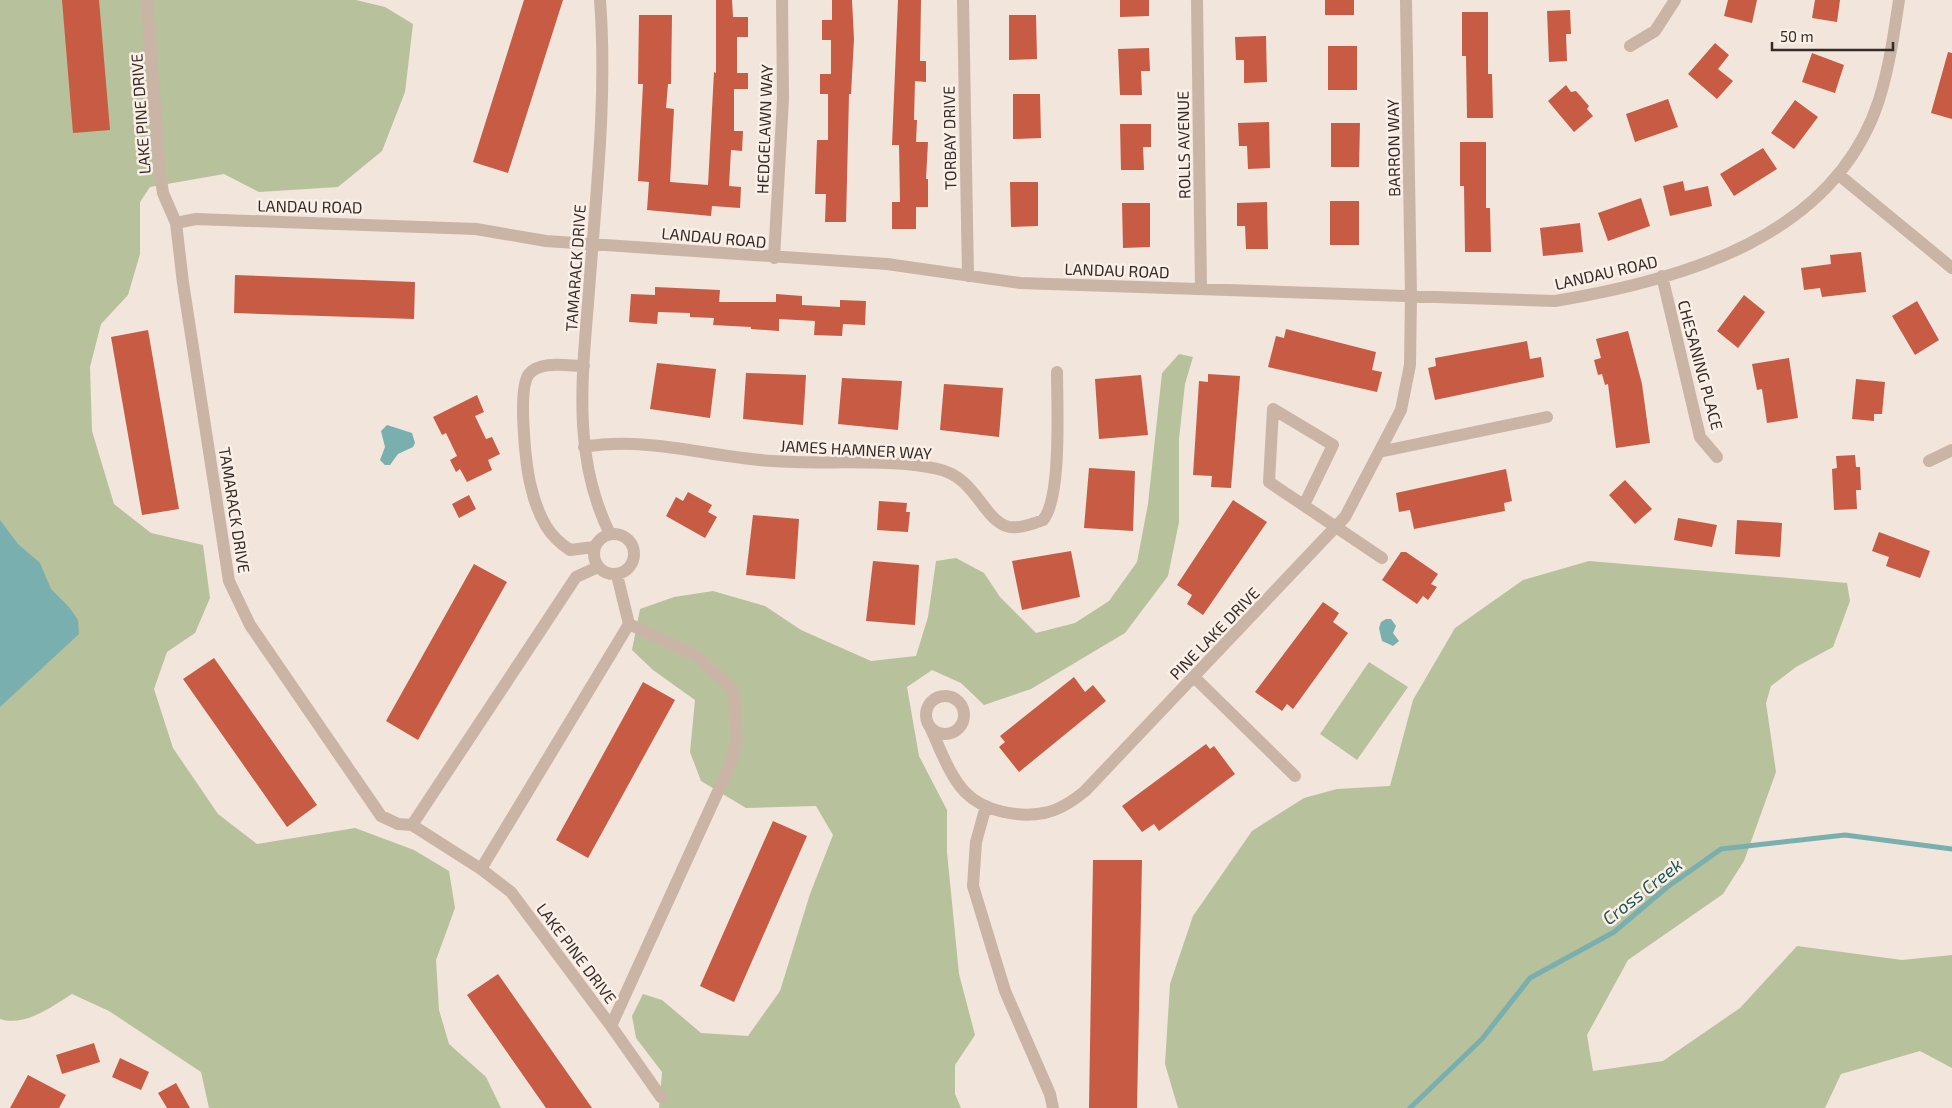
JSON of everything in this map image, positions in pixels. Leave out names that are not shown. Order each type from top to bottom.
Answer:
[{"type":"street","name":"LAKE PINE DRIVE","points":[[148,0],[160,173],[163,193],[176,223]]},
{"type":"street","name":"TAMARACK DRIVE","points":[[600,0],[603,56],[582,420],[589,482],[598,511],[610,534]]},
{"type":"street","name":"HEDGELAWN WAY","points":[[774,258],[783,100],[782,0]]},
{"type":"street","name":"TORBAY DRIVE","points":[[963,0],[968,276]]},
{"type":"street","name":"ROLLS AVENUE","points":[[1197,0],[1201,289]]},
{"type":"street","name":"BARRON WAY","points":[[1406,0],[1411,296]]},
{"type":"street","points":[[1630,46],[1654,31],[1675,0]]},
{"type":"street","name":"LANDAU ROAD","points":[[176,223],[196,220],[476,228],[546,241],[897,265],[1020,283],[1555,301],[1588,296],[1716,259],[1776,231],[1809,206],[1839,175],[1865,133],[1879,101],[1890,57],[1899,0]]},
{"type":"street","points":[[1839,175],[1952,268]]},
{"type":"street","name":"TAMARACK DRIVE","points":[[176,223],[183,283],[230,581],[250,625],[381,816],[398,824],[412,825]]},
{"type":"street","name":"CHESANING PLACE","points":[[1662,276],[1700,437],[1718,457]]},
{"type":"street","name":"PINE LAKE DRIVE","points":[[930,727],[956,780],[965,792],[986,806],[1003,812],[1026,815],[1044,813],[1071,802],[1085,792],[1345,517],[1401,410],[1406,394],[1410,365],[1411,296]]},
{"type":"street","points":[[584,366],[540,366],[530,373],[522,392],[527,462],[531,487],[546,527],[560,543],[570,550],[594,548]]},
{"type":"street","name":"JAMES HAMNER WAY","points":[[584,447],[606,443],[636,443],[769,461],[912,464],[940,469],[965,482],[998,522],[1007,527],[1017,527],[1043,520],[1051,506],[1056,460],[1057,372]]},
{"type":"street","points":[[1304,505],[1333,445],[1273,409],[1268,482],[1382,558]]},
{"type":"street","points":[[1379,452],[1547,417]]},
{"type":"street","points":[[1929,461],[1952,450]]},
{"type":"street","points":[[610,534],[616,534],[628,539],[634,551],[634,557],[628,569],[616,575],[610,574],[598,567],[594,561],[594,548],[598,541],[610,534]]},
{"type":"street","points":[[412,825],[576,577],[598,567]]},
{"type":"street","points":[[481,869],[629,624],[616,575]]},
{"type":"street","name":"LAKE PINE DRIVE","points":[[412,825],[481,869],[511,892],[612,1026],[731,763],[737,741],[734,691],[729,685],[697,656],[629,624]]},
{"type":"street","points":[[1194,677],[1295,776]]},
{"type":"street","points":[[986,806],[976,842],[974,886],[1005,991],[1050,1094],[1053,1108]]},
{"type":"street","points":[[612,1026],[661,1096]]},
{"type":"green space","points":[[0,0],[356,0],[385,7],[413,24],[405,92],[382,151],[338,187],[259,192],[224,174],[150,187],[140,202],[140,254],[128,295],[101,324],[90,367],[92,431],[114,504],[151,533],[203,545],[210,598],[195,633],[167,652],[154,689],[173,748],[218,814],[257,844],[355,828],[414,850],[449,871],[455,908],[436,960],[439,1010],[449,1044],[486,1077],[501,1108],[209,1108],[201,1072],[109,1011],[72,994],[47,1010],[28,1018],[9,1021],[0,1019]]},
{"type":"green space","points":[[1179,354],[1193,357],[1185,384],[1179,439],[1179,522],[1168,576],[1125,633],[1031,689],[984,705],[961,683],[932,670],[907,687],[919,756],[947,810],[947,852],[959,974],[975,1035],[955,1065],[955,1094],[961,1108],[659,1108],[662,1072],[636,1038],[632,1016],[643,994],[662,1000],[701,1033],[748,1036],[780,991],[810,894],[833,835],[816,806],[746,808],[701,781],[690,752],[695,700],[653,670],[632,650],[640,609],[674,597],[713,591],[765,606],[801,630],[871,661],[916,656],[928,617],[936,561],[956,558],[984,573],[1000,597],[1036,633],[1075,623],[1109,601],[1137,562],[1148,504],[1162,373]]},
{"type":"green space","points":[[1589,561],[1847,583],[1850,601],[1833,647],[1796,667],[1771,686],[1766,703],[1776,772],[1744,861],[1723,894],[1628,960],[1587,1035],[1593,1071],[1663,1061],[1740,1008],[1797,946],[1902,960],[1952,955],[1952,1068],[1920,1051],[1841,1074],[1825,1108],[1178,1108],[1165,1064],[1170,984],[1193,916],[1252,831],[1304,798],[1337,789],[1390,786],[1413,700],[1455,628],[1523,580]]},
{"type":"green space","points":[[1369,662],[1408,687],[1357,760],[1320,734]]},
{"type":"water","points":[[387,425],[412,433],[415,443],[413,447],[398,454],[390,465],[385,465],[380,460],[385,447],[381,431]]},
{"type":"water","points":[[0,520],[18,544],[40,563],[51,589],[69,607],[78,620],[79,634],[0,707]]},
{"type":"water","points":[[1391,619],[1396,626],[1393,633],[1399,641],[1393,646],[1382,641],[1379,628],[1381,622]]},
{"type":"building","points":[[62,0],[99,0],[110,130],[73,133]]},
{"type":"building","points":[[524,0],[563,0],[508,173],[473,162]]},
{"type":"building","points":[[716,0],[732,0],[733,17],[748,17],[748,37],[737,37],[737,73],[748,73],[748,89],[734,89],[734,131],[743,131],[742,151],[731,150],[729,186],[741,187],[740,208],[712,206],[711,216],[647,210],[649,182],[638,181],[643,84],[638,84],[639,15],[672,15],[671,84],[668,84],[666,108],[674,109],[670,182],[708,185],[714,72],[716,73]]},
{"type":"building","points":[[832,0],[852,0],[854,39],[851,94],[849,94],[846,222],[825,222],[826,194],[815,194],[817,140],[828,140],[828,94],[820,94],[820,74],[831,74],[831,40],[822,40],[822,20],[832,20]]},
{"type":"building","points":[[898,0],[921,0],[920,61],[926,61],[926,82],[915,81],[914,120],[917,120],[916,142],[928,142],[926,179],[928,179],[928,207],[916,207],[916,229],[892,229],[892,202],[900,202],[899,145],[892,145]]},
{"type":"building","points":[[1120,0],[1149,0],[1149,16],[1120,17]]},
{"type":"building","points":[[1325,0],[1354,0],[1354,15],[1325,15]]},
{"type":"building","points":[[1728,0],[1757,0],[1752,23],[1724,16]]},
{"type":"building","points":[[1815,0],[1840,0],[1837,22],[1812,18]]},
{"type":"building","points":[[1570,10],[1571,34],[1566,34],[1567,61],[1549,62],[1547,11]]},
{"type":"building","points":[[1462,12],[1488,12],[1488,74],[1492,74],[1493,118],[1467,118],[1466,56],[1462,56]]},
{"type":"building","points":[[1009,15],[1036,15],[1037,59],[1009,60]]},
{"type":"building","points":[[1266,36],[1267,82],[1244,83],[1244,60],[1236,60],[1235,37]]},
{"type":"building","points":[[1715,43],[1729,55],[1718,69],[1733,81],[1717,99],[1688,74]]},
{"type":"building","points":[[1328,46],[1357,46],[1357,90],[1328,90]]},
{"type":"building","points":[[1149,48],[1150,71],[1141,71],[1142,95],[1120,95],[1118,49]]},
{"type":"building","points":[[1948,52],[1952,53],[1952,119],[1931,113]]},
{"type":"building","points":[[1812,53],[1844,65],[1835,93],[1802,82]]},
{"type":"building","points":[[1566,85],[1571,92],[1576,91],[1589,106],[1587,109],[1593,116],[1574,132],[1548,101]]},
{"type":"building","points":[[1013,94],[1040,94],[1041,138],[1013,139]]},
{"type":"building","points":[[1668,99],[1678,127],[1635,142],[1626,114]]},
{"type":"building","points":[[1795,100],[1818,117],[1794,149],[1771,133]]},
{"type":"building","points":[[1269,122],[1270,168],[1248,169],[1247,146],[1239,146],[1238,123]]},
{"type":"building","points":[[1331,123],[1360,123],[1359,167],[1331,167]]},
{"type":"building","points":[[1120,124],[1151,124],[1151,147],[1143,147],[1144,170],[1121,170]]},
{"type":"building","points":[[1460,142],[1486,142],[1486,208],[1490,208],[1491,252],[1465,252],[1464,186],[1460,186]]},
{"type":"building","points":[[1763,148],[1777,169],[1734,196],[1720,174]]},
{"type":"building","points":[[1683,181],[1685,191],[1708,186],[1712,206],[1670,216],[1663,186]]},
{"type":"building","points":[[1010,182],[1038,182],[1038,226],[1011,227]]},
{"type":"building","points":[[1641,198],[1650,226],[1608,241],[1598,213]]},
{"type":"building","points":[[1330,201],[1359,201],[1359,245],[1330,245]]},
{"type":"building","points":[[1267,202],[1268,249],[1246,249],[1245,226],[1237,226],[1237,203]]},
{"type":"building","points":[[1122,203],[1150,203],[1150,247],[1123,248]]},
{"type":"building","points":[[1580,223],[1583,252],[1543,256],[1540,228]]},
{"type":"building","points":[[1861,252],[1866,292],[1822,297],[1820,288],[1804,290],[1801,268],[1831,264],[1830,255]]},
{"type":"building","points":[[235,275],[415,282],[414,319],[234,313]]},
{"type":"building","points":[[655,287],[720,290],[719,302],[776,302],[776,294],[802,296],[802,305],[840,307],[840,300],[866,301],[865,325],[843,324],[842,336],[814,335],[815,321],[779,319],[779,331],[713,325],[714,318],[690,317],[690,313],[658,312],[657,324],[629,322],[631,294],[655,295]]},
{"type":"building","points":[[1744,295],[1765,312],[1738,348],[1717,331]]},
{"type":"building","points":[[1917,301],[1939,340],[1915,355],[1892,316]]},
{"type":"building","points":[[1286,329],[1376,352],[1372,370],[1382,372],[1377,392],[1268,367],[1276,336],[1284,338]]},
{"type":"building","points":[[148,330],[179,509],[142,515],[111,337]]},
{"type":"building","points":[[1628,331],[1642,384],[1650,443],[1616,448],[1608,384],[1605,385],[1602,374],[1598,375],[1594,360],[1601,358],[1596,339]]},
{"type":"building","points":[[1527,341],[1530,359],[1541,357],[1544,377],[1435,400],[1428,368],[1436,366],[1435,358]]},
{"type":"building","points":[[1789,358],[1798,418],[1767,423],[1762,389],[1757,390],[1752,364]]},
{"type":"building","points":[[657,363],[716,369],[710,418],[650,409]]},
{"type":"building","points":[[746,373],[806,375],[803,425],[743,419]]},
{"type":"building","points":[[1208,374],[1240,376],[1231,488],[1211,487],[1212,476],[1193,475],[1199,381],[1208,382]]},
{"type":"building","points":[[1141,375],[1148,435],[1099,439],[1095,379]]},
{"type":"building","points":[[842,378],[902,381],[898,430],[838,424]]},
{"type":"building","points":[[1856,379],[1885,382],[1882,414],[1874,414],[1874,421],[1852,419]]},
{"type":"building","points":[[944,384],[1003,388],[999,437],[940,430]]},
{"type":"building","points":[[477,395],[484,412],[475,416],[486,439],[492,437],[500,454],[488,460],[492,470],[467,482],[460,469],[456,472],[450,460],[457,456],[446,433],[442,435],[433,417]]},
{"type":"building","points":[[1855,455],[1856,467],[1860,467],[1861,490],[1856,490],[1857,509],[1834,510],[1832,469],[1837,468],[1836,456]]},
{"type":"building","points":[[1089,468],[1135,471],[1133,531],[1084,528]]},
{"type":"building","points":[[1506,469],[1512,501],[1504,503],[1505,511],[1414,529],[1410,510],[1399,512],[1396,493]]},
{"type":"building","points":[[1625,480],[1652,509],[1635,524],[1609,495]]},
{"type":"building","points":[[688,492],[712,505],[708,512],[717,517],[705,538],[666,516],[676,497],[683,501]]},
{"type":"building","points":[[469,495],[476,509],[459,518],[452,504]]},
{"type":"building","points":[[1233,500],[1267,522],[1203,615],[1187,604],[1192,595],[1177,585]]},
{"type":"building","points":[[879,501],[907,503],[906,512],[910,512],[908,532],[877,530]]},
{"type":"building","points":[[753,515],[799,519],[795,579],[746,575]]},
{"type":"building","points":[[1678,518],[1717,525],[1712,547],[1674,540]]},
{"type":"building","points":[[1737,520],[1782,523],[1780,557],[1735,554]]},
{"type":"building","points":[[1879,532],[1930,551],[1920,578],[1886,566],[1889,557],[1872,551]]},
{"type":"building","points":[[1071,551],[1080,597],[1022,610],[1012,561]]},
{"type":"building","points":[[1401,552],[1406,552],[1438,574],[1431,584],[1437,587],[1428,600],[1423,596],[1417,604],[1382,580]]},
{"type":"building","points":[[873,561],[919,565],[915,625],[866,621]]},
{"type":"building","points":[[474,564],[507,582],[418,740],[386,721]]},
{"type":"building","points":[[1323,602],[1339,613],[1333,622],[1348,633],[1293,709],[1287,704],[1282,711],[1255,692]]},
{"type":"building","points":[[214,658],[317,805],[287,827],[183,679]]},
{"type":"building","points":[[1074,677],[1085,692],[1093,685],[1106,701],[1019,772],[999,747],[1005,742],[1000,736]]},
{"type":"building","points":[[643,682],[675,700],[588,858],[556,840]]},
{"type":"building","points":[[1206,744],[1210,749],[1214,746],[1235,774],[1159,831],[1154,824],[1142,832],[1122,806]]},
{"type":"building","points":[[773,821],[807,836],[734,1002],[700,986]]},
{"type":"building","points":[[1093,860],[1142,860],[1137,1108],[1089,1108]]},
{"type":"building","points":[[498,974],[592,1108],[546,1108],[467,995]]},
{"type":"building","points":[[94,1043],[100,1062],[62,1074],[56,1055]]},
{"type":"building","points":[[120,1058],[149,1072],[141,1090],[112,1077]]},
{"type":"building","points":[[28,1075],[66,1095],[59,1108],[10,1108]]},
{"type":"building","points":[[176,1083],[190,1108],[167,1108],[158,1093]]},
{"type":"waterway","name":"Cross Creek","points":[[1410,1108],[1482,1039],[1530,978],[1614,932],[1666,888],[1721,849],[1845,835],[1952,849]]}]
